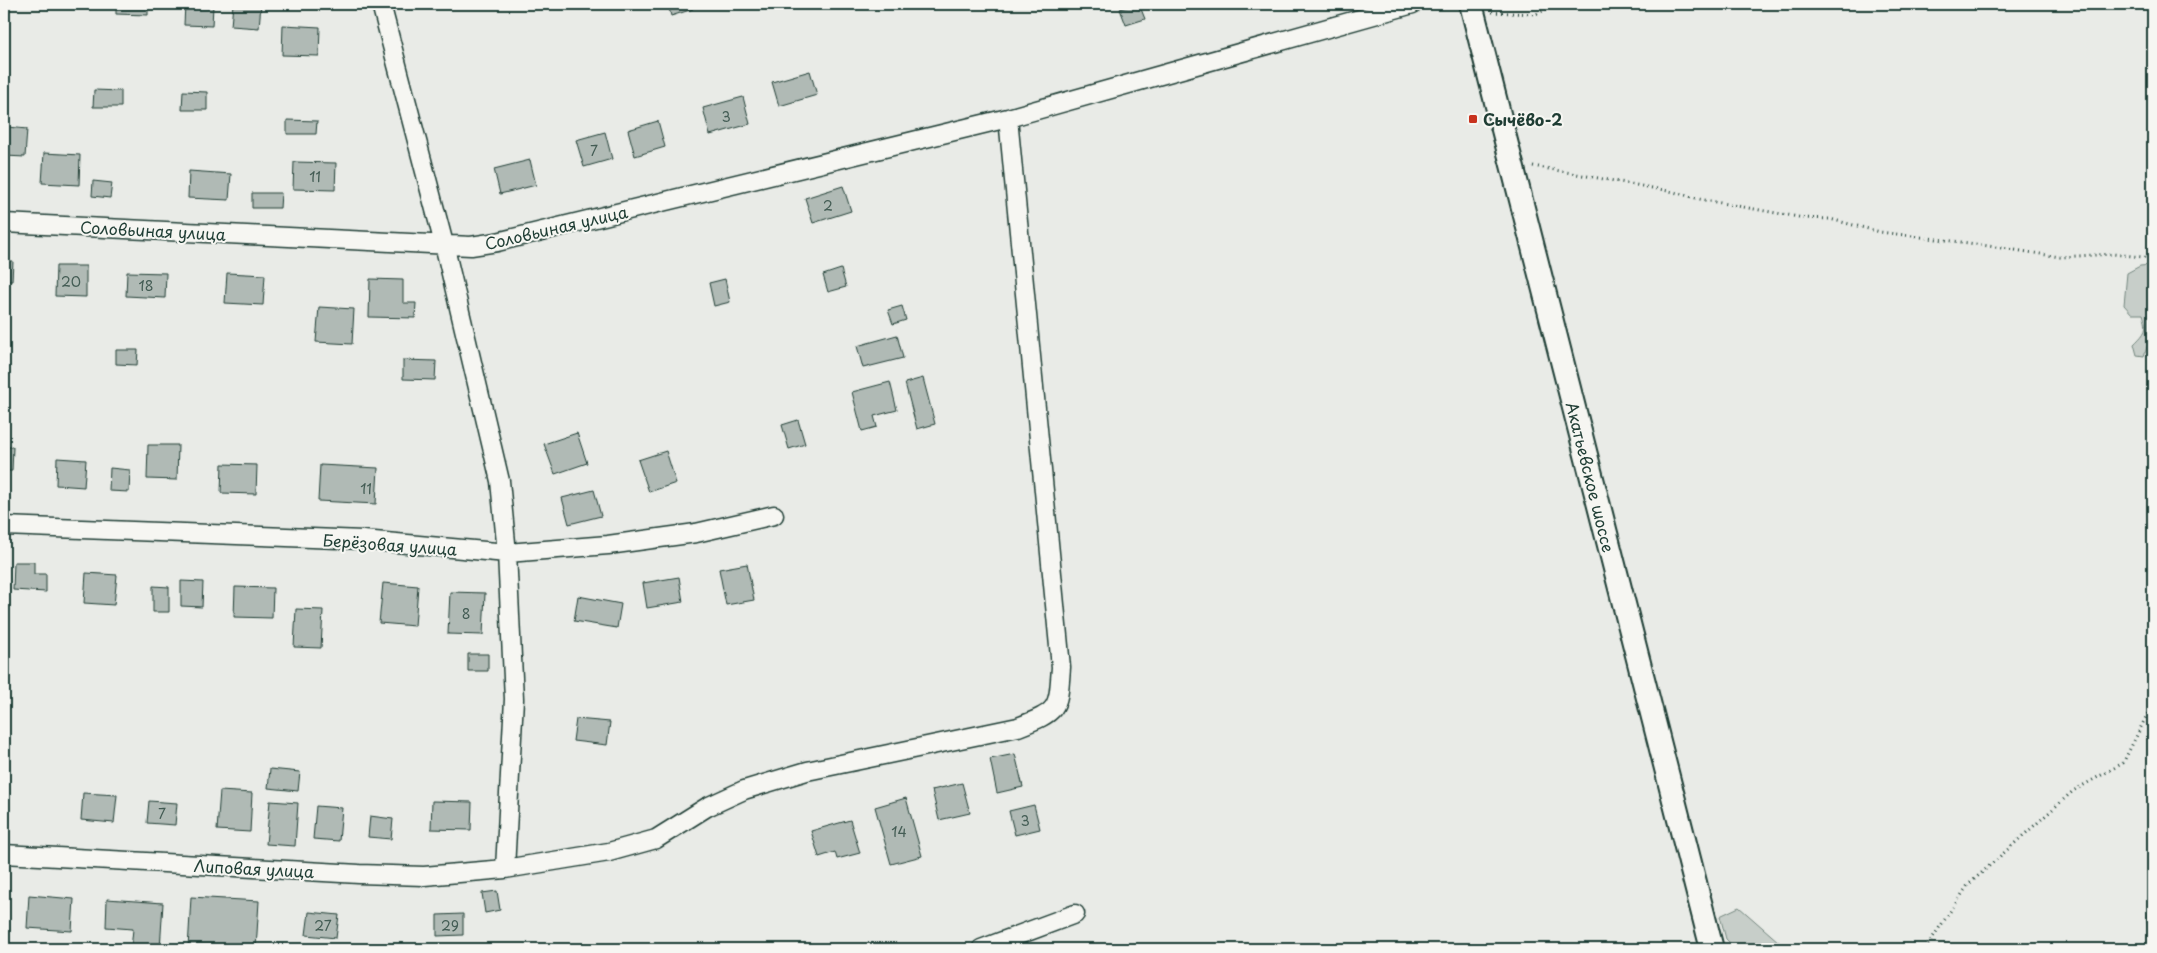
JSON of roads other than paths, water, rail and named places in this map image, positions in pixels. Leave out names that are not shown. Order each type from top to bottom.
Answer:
[{"type":"street","points":[[381,4],[444,244],[500,481],[507,553],[514,699],[505,868]]},
{"type":"street","name":"Соловьиная улица","points":[[4,222],[471,246],[497,242],[1008,118],[1413,4]]},
{"type":"street","name":"Акатьевское шоссе","points":[[1472,7],[1712,949]]},
{"type":"street","name":"Липовая улица","points":[[4,854],[424,876],[505,868],[609,852],[656,838],[707,807],[744,790],[807,771],[1018,727],[1045,716],[1058,701],[1061,667],[1008,118]]},
{"type":"street","name":"Берёзовая улица","points":[[4,526],[363,540],[507,553],[608,545],[696,533],[774,515]]},
{"type":"street","points":[[981,949],[1075,914]]},
{"type":"place","name":"Сычёво-2","points":[[1473,119]]}]
